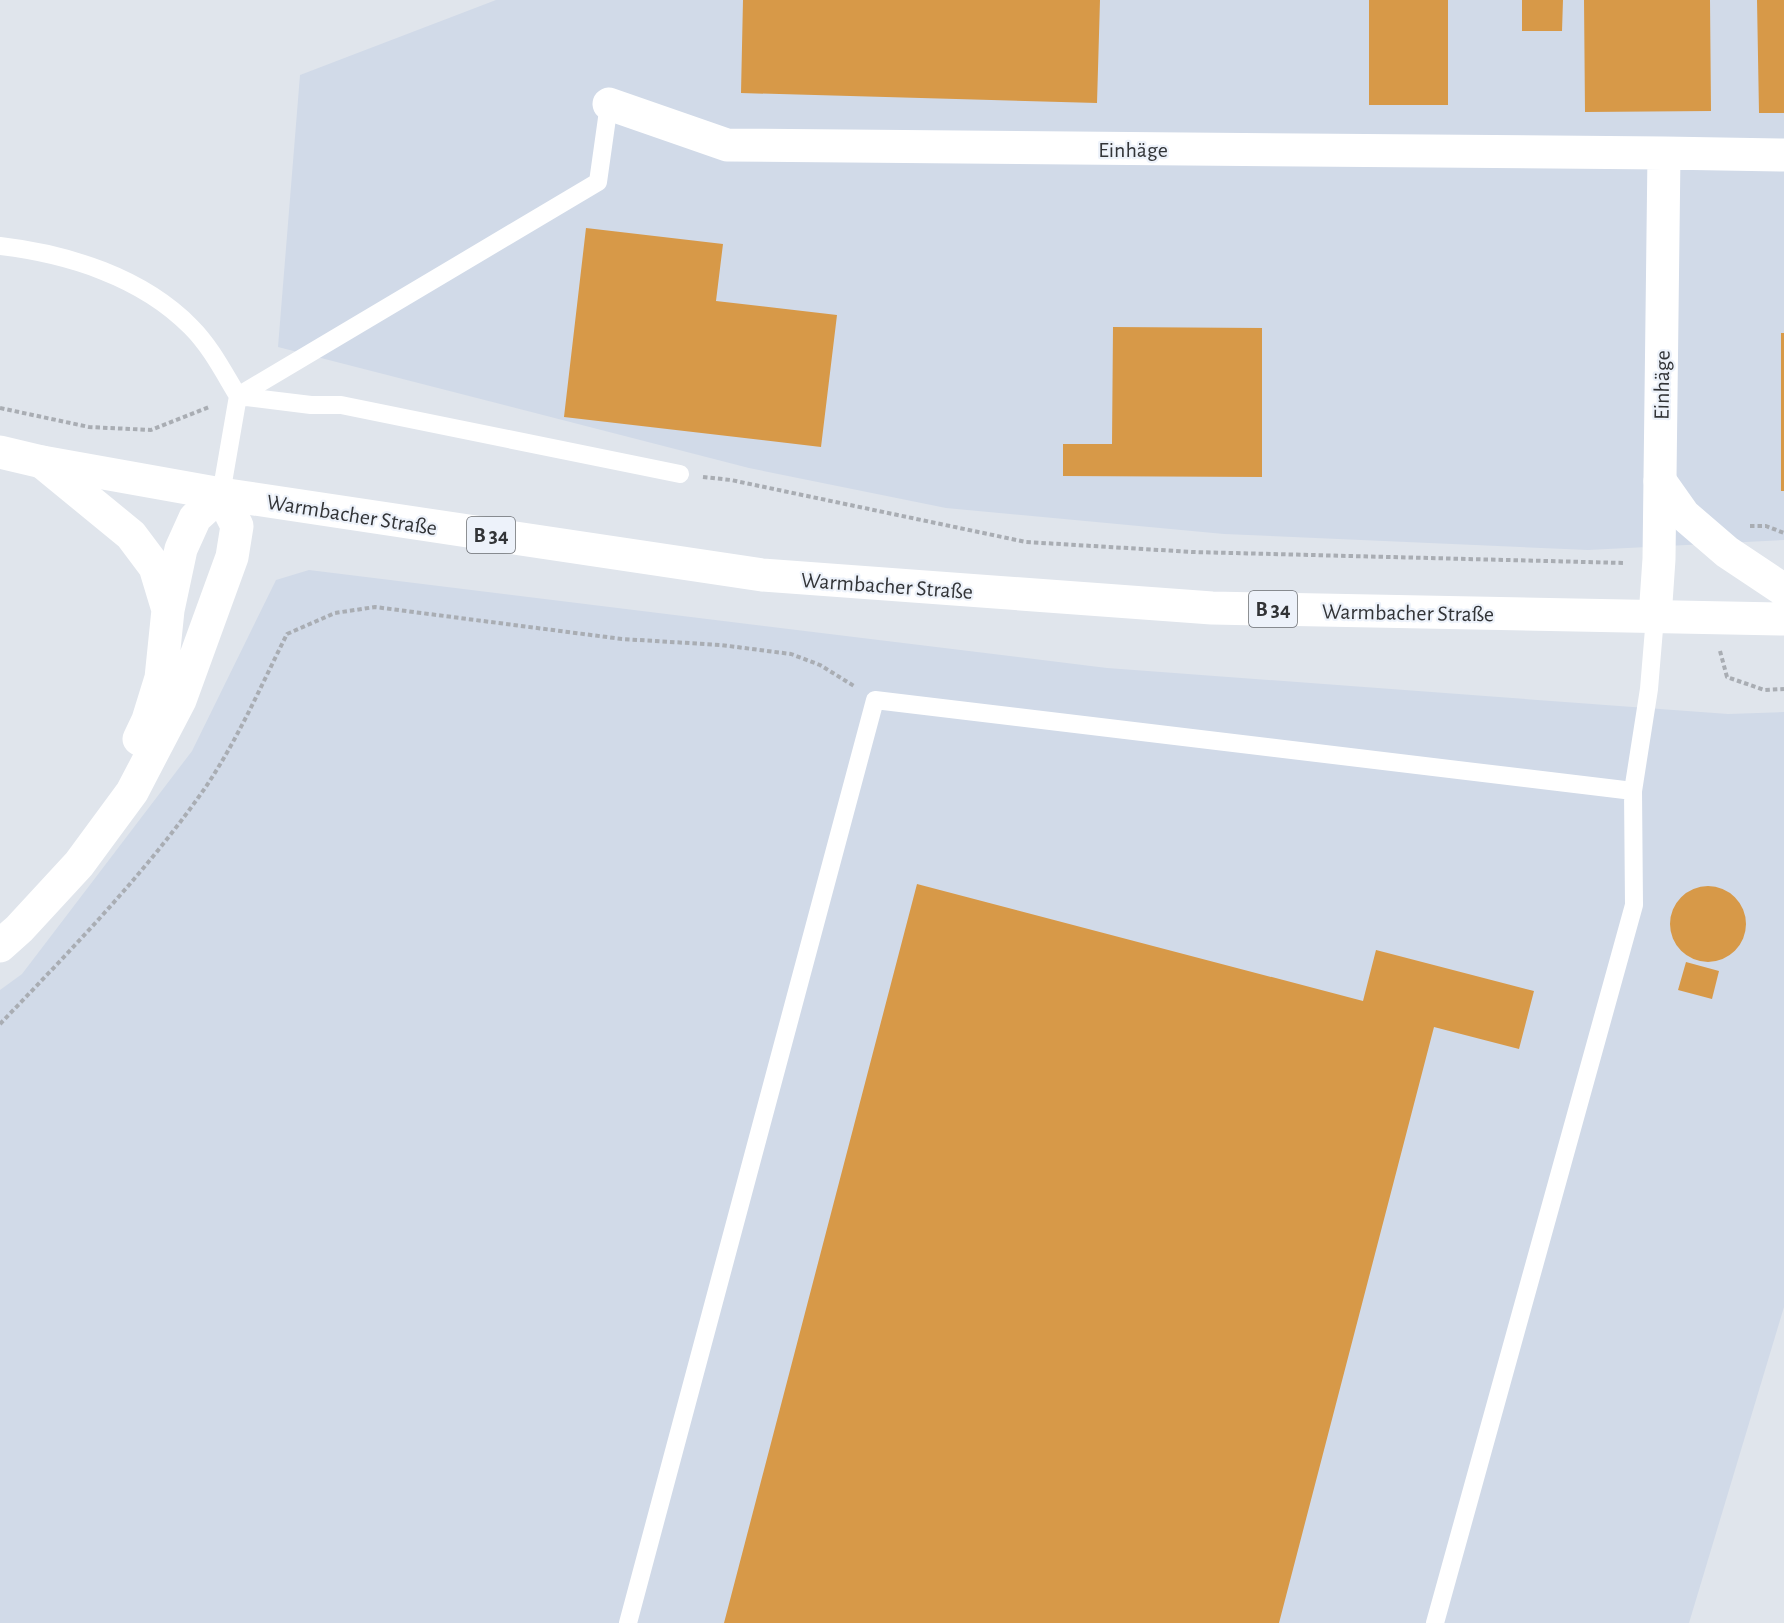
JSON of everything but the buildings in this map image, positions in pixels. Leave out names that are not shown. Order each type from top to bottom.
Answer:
[{"type":"main road","name":"Einhäge","points":[[609,104],[726,145],[1784,155]]},
{"type":"main road","name":"Einhäge","points":[[1655,617],[1659,564],[1664,153]]},
{"type":"main road","name":"Warmbacher Straße","points":[[0,452],[42,462],[221,494],[762,575],[1212,608],[1784,619]]},
{"type":"main road","points":[[42,462],[131,535],[155,567],[168,610]]},
{"type":"main road","points":[[1660,481],[1684,515],[1728,552],[1784,590]]},
{"type":"main road","points":[[0,922],[42,879],[117,782],[148,720],[161,678],[168,610],[181,549],[195,518],[221,494],[237,526],[232,557],[180,700],[132,792],[79,864],[19,929],[0,946]]},
{"type":"lane","points":[[238,396],[598,182],[609,104]]},
{"type":"lane","points":[[0,246],[55,255],[118,277],[168,306],[193,329],[213,355],[238,396],[221,494]]},
{"type":"lane","points":[[238,396],[311,405],[341,405],[680,474]]},
{"type":"lane","points":[[1435,1623],[1634,905],[1633,791],[1649,689],[1655,617]]},
{"type":"lane","points":[[628,1623],[874,700],[1633,791]]},
{"type":"path","points":[[0,408],[89,427],[151,430],[238,396]]},
{"type":"path","points":[[680,474],[731,480],[1026,542],[1192,552],[1659,564]]},
{"type":"path","points":[[1728,552],[1747,526],[1766,526],[1784,533]]},
{"type":"path","points":[[0,1024],[126,890],[199,797],[235,739],[286,634],[335,613],[375,607],[622,639],[721,645],[791,654],[820,665],[874,700]]},
{"type":"shaded area","points":[[496,0],[1784,0],[1784,540],[1588,550],[1224,534],[946,508],[749,468],[278,347],[300,75]]},
{"type":"shaded area","points":[[309,570],[1107,668],[1728,714],[1784,712],[1784,1307],[1689,1623],[0,1623],[0,990],[22,974],[192,751],[276,580]]}]
